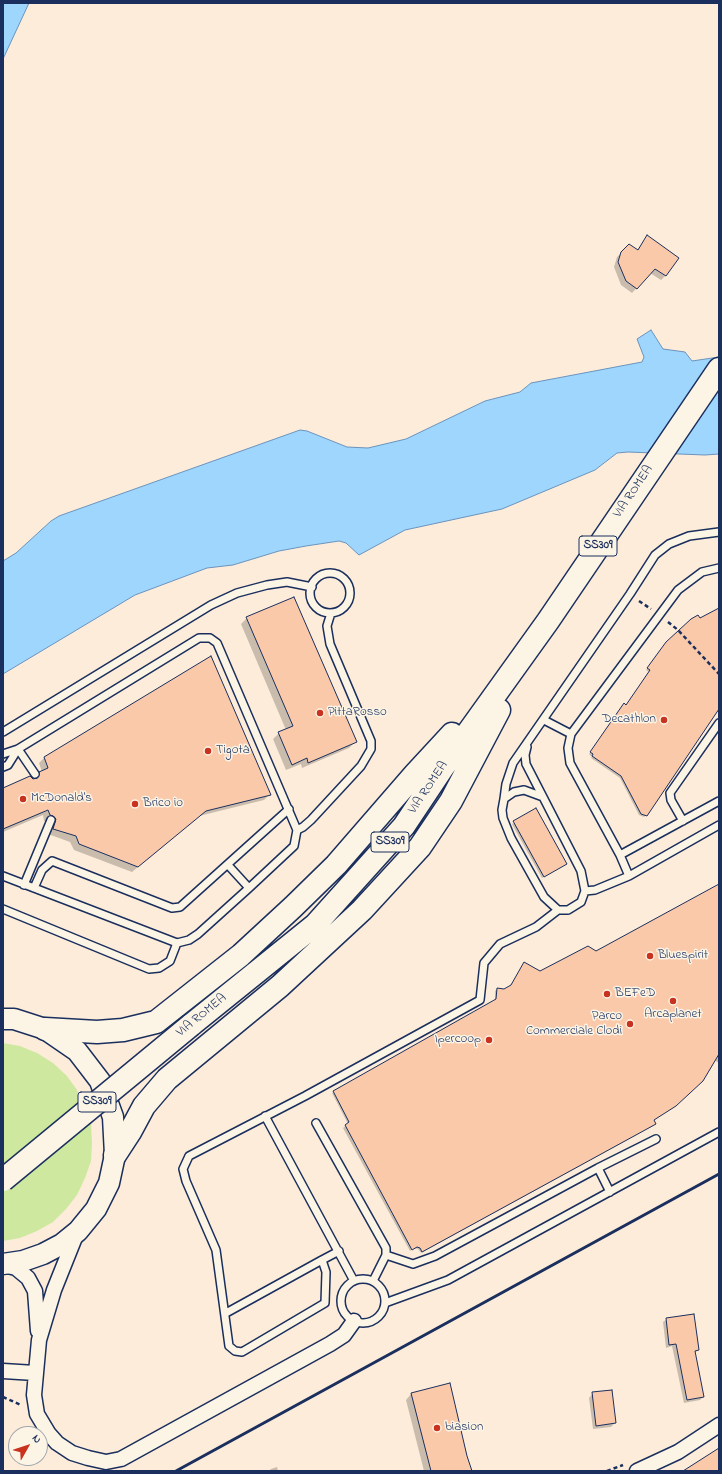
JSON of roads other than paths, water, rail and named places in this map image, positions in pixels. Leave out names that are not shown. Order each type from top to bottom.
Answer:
[{"type":"main road","name":"VIA ROMEA","points":[[3,1180],[315,924],[363,873],[404,826],[444,766],[548,621],[648,471],[719,369]]},
{"type":"main road","points":[[45,1030],[97,1032],[123,1030],[156,1022],[241,955],[336,865],[414,774],[446,741],[503,660],[548,621]]},
{"type":"main road","points":[[115,1155],[144,1106],[167,1079],[286,981],[362,910],[420,847],[451,801],[485,734],[521,672],[548,621]]},
{"type":"main road","points":[[3,1019],[14,1019],[45,1030],[77,1051],[100,1081],[113,1117],[115,1155],[109,1183],[96,1209],[78,1231],[62,1244],[43,1254],[23,1261],[3,1264]]},
{"type":"street","points":[[78,1231],[54,1290],[39,1340],[34,1395],[37,1414],[49,1434],[57,1443],[72,1453],[106,1462],[121,1459],[323,1348],[344,1335],[354,1321]]},
{"type":"street","points":[[3,1264],[16,1268],[28,1278],[35,1291],[39,1340]]},
{"type":"street","points":[[3,1371],[35,1373]]},
{"type":"street","points":[[637,1471],[678,1452],[719,1424]]},
{"type":"lane","points":[[558,910],[544,897],[511,838],[503,818],[502,810],[506,784],[513,764],[630,594],[655,555],[669,544],[689,536],[719,532]]},
{"type":"lane","points":[[628,876],[620,855],[570,763],[568,748],[571,734],[678,590],[702,572],[719,568]]},
{"type":"lane","points":[[329,573],[336,574],[347,582],[350,589],[348,602],[338,611],[331,613],[324,612],[313,603],[311,597],[312,587],[317,578],[329,573]]},
{"type":"lane","points":[[3,732],[211,605],[237,593],[267,585],[287,582],[312,587]]},
{"type":"lane","points":[[297,830],[311,820],[361,766],[371,749],[371,741],[330,644],[327,626],[331,613]]},
{"type":"lane","points":[[3,754],[18,749],[199,638],[210,638],[217,643],[297,830],[294,846],[198,934],[190,940],[177,943],[3,876]]},
{"type":"lane","points":[[544,720],[571,734]]},
{"type":"lane","points":[[683,821],[670,793],[719,722]]},
{"type":"lane","points":[[322,1260],[326,1272],[325,1303],[242,1352],[235,1351],[230,1346],[216,1250],[186,1181],[183,1169],[189,1156],[305,1096],[480,1000],[484,963],[500,944],[536,927],[558,910],[568,910],[581,902],[585,891],[581,871],[526,764],[525,755],[529,741]]},
{"type":"lane","points":[[3,767],[8,765],[18,749]]},
{"type":"lane","points":[[18,749],[35,774]]},
{"type":"lane","points":[[504,799],[514,792],[524,790],[543,797]]},
{"type":"lane","points":[[620,855],[719,801]]},
{"type":"lane","points":[[34,888],[42,870],[52,861],[172,908],[180,907],[289,809]]},
{"type":"lane","points":[[24,884],[51,820]]},
{"type":"lane","points":[[585,891],[595,890],[628,876],[719,825]]},
{"type":"lane","points":[[228,865],[249,888]]},
{"type":"lane","points":[[3,909],[148,969],[159,968],[170,960],[177,943]]},
{"type":"lane","points":[[265,1116],[354,1281]]},
{"type":"lane","points":[[316,1123],[383,1240],[386,1255],[373,1281]]},
{"type":"lane","points":[[385,1303],[448,1280],[719,1132]]},
{"type":"lane","points":[[386,1255],[413,1264],[435,1256],[598,1168],[656,1139]]},
{"type":"lane","points":[[598,1168],[610,1192]]},
{"type":"lane","points":[[226,1313],[339,1251]]},
{"type":"lane","points":[[365,1279],[373,1281],[383,1292],[385,1303],[382,1311],[373,1320],[363,1323],[354,1321],[345,1313],[341,1302],[345,1288],[354,1281],[365,1279]]},
{"type":"water","points":[[3,3],[29,3],[3,59]]},
{"type":"water","points":[[651,330],[663,349],[685,352],[692,361],[719,357],[719,454],[617,453],[595,470],[502,509],[405,530],[359,555],[346,543],[339,541],[279,551],[233,565],[207,568],[135,595],[3,674],[3,561],[16,553],[51,521],[59,516],[300,430],[307,431],[347,447],[368,448],[406,439],[485,401],[520,392],[531,383],[642,362],[644,357],[637,339]]},
{"type":"railway","points":[[176,1471],[719,1174]]},
{"type":"place","name":"PittaRosso","points":[[320,713]]},
{"type":"place","name":"Decathlon","points":[[664,720]]},
{"type":"place","name":"Tigotà","points":[[208,751]]},
{"type":"place","name":"McDonald's","points":[[23,799]]},
{"type":"place","name":"Brico io","points":[[135,804]]},
{"type":"place","name":"Bluespirit","points":[[650,956]]},
{"type":"place","name":"BEFeD","points":[[607,994]]},
{"type":"place","name":"Arcaplanet","points":[[673,1001]]},
{"type":"place","name":"Parco Commerciale Clodì","points":[[630,1024]]},
{"type":"place","name":"Ipercoop","points":[[489,1040]]},
{"type":"place","name":"biasion","points":[[437,1428]]}]
